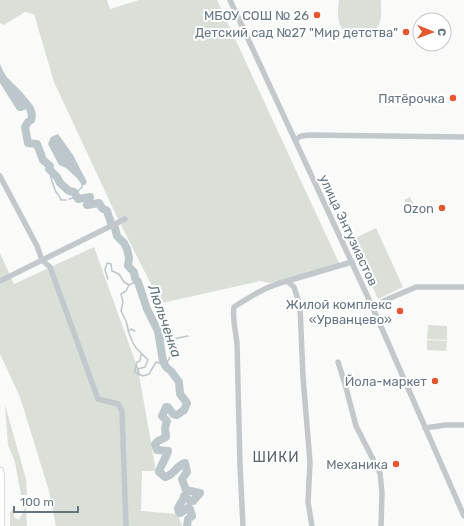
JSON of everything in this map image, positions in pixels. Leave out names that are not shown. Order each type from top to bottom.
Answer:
[{"type":"main road","points":[[0,471],[1,526]]},
{"type":"street","name":"улица Энтузиастов","points":[[230,0],[372,306],[464,516]]},
{"type":"street","points":[[294,140],[309,135],[464,137]]},
{"type":"street","points":[[0,176],[37,246],[42,260],[50,267],[98,399],[118,404],[122,411],[126,526]]},
{"type":"street","points":[[0,281],[125,220]]},
{"type":"street","points":[[243,526],[237,344],[236,327],[233,315],[234,307],[273,284],[352,262]]},
{"type":"street","points":[[287,281],[294,286],[300,306],[303,377],[310,462],[308,502],[312,526]]},
{"type":"street","points":[[372,306],[416,287],[464,287]]},
{"type":"street","points":[[338,362],[356,426],[380,474],[382,494],[381,526]]},
{"type":"street","points":[[425,428],[445,425],[464,425]]},
{"type":"shaded area","points":[[0,0],[107,0],[110,9],[139,0],[217,0],[340,265],[269,283],[260,281],[162,303],[160,302],[118,219],[54,82],[34,14],[25,12],[4,25],[0,23]]},
{"type":"shaded area","points":[[339,0],[381,0],[381,19],[377,28],[367,35],[355,36],[349,34],[340,25],[338,19]]},
{"type":"shaded area","points":[[0,64],[6,76],[26,97],[29,105],[24,110],[17,110],[0,83]]},
{"type":"shaded area","points":[[58,134],[73,155],[87,182],[85,185],[82,185],[66,168],[59,165],[48,144],[51,137]]},
{"type":"shaded area","points":[[410,197],[415,208],[410,210],[404,200]]},
{"type":"shaded area","points":[[376,228],[403,287],[378,299],[351,240]]},
{"type":"shaded area","points":[[94,247],[138,369],[156,471],[142,471],[141,511],[178,514],[182,526],[56,526],[49,491],[20,397],[0,354],[0,253],[14,284]]},
{"type":"shaded area","points":[[428,325],[447,326],[447,340],[427,339]]},
{"type":"shaded area","points":[[427,340],[447,341],[446,351],[427,350]]},
{"type":"shaded area","points":[[174,343],[177,344],[178,347],[171,356],[169,354],[170,346]]},
{"type":"shaded area","points":[[5,405],[26,479],[27,495],[21,495],[15,462],[8,445]]},
{"type":"shaded area","points":[[26,507],[27,526],[10,526],[10,512],[14,508],[14,517],[19,520]]},
{"type":"waterway","name":"Люльченка","points":[[22,99],[32,114],[31,120],[25,127],[28,143],[37,144],[43,160],[50,166],[49,169],[57,177],[60,183],[69,191],[74,192],[78,199],[90,197],[87,205],[99,203],[102,208],[107,211],[111,223]]},
{"type":"waterway","points":[[50,170],[56,192],[61,200],[66,200]]},
{"type":"waterway","name":"Люльченка","points":[[69,199],[77,197],[78,191],[82,185]]},
{"type":"waterway","name":"Люльченка","points":[[115,228],[117,236],[124,243],[127,249],[129,258],[128,266],[134,272],[147,309],[158,331],[163,361],[166,367],[179,382],[180,394],[187,403],[184,410],[177,415],[173,414],[168,407],[166,407],[162,416],[167,421],[165,428],[166,437],[155,444],[157,450],[168,451],[159,472],[165,477],[185,463],[187,472],[182,479],[186,490],[200,493],[193,501],[190,501],[184,496]]},
{"type":"waterway","points":[[108,279],[105,270],[107,263],[111,264],[112,271],[119,274],[124,282],[129,285],[137,281]]},
{"type":"waterway","points":[[129,285],[126,291],[121,294],[123,302],[121,311],[126,321],[132,341],[136,348],[148,360],[145,367],[138,369],[139,374],[143,376],[149,374],[156,362],[165,365],[171,356]]},
{"type":"waterway","points":[[128,331],[131,329],[135,331]]},
{"type":"waterway","points":[[166,339],[188,336]]},
{"type":"waterway","name":"Люльченка","points":[[160,338],[164,339]]},
{"type":"waterway","points":[[138,369],[136,365],[137,362],[140,361],[141,355],[143,355]]},
{"type":"waterway","points":[[136,367],[135,372],[139,375]]},
{"type":"waterway","name":"Люльченка","points":[[182,501],[178,508],[179,512],[180,513],[188,508],[190,509],[192,516],[188,519],[187,526]]},
{"type":"place","name":"МБОУ СОШ № 26","points":[[317,15]]},
{"type":"place","name":"Детский сад №27 \"Мир детства\"","points":[[406,32]]},
{"type":"place","name":"Пятёрочка","points":[[453,98]]},
{"type":"place","name":"Ozon","points":[[442,208]]},
{"type":"place","name":"Жилой комплекс «Урванцево»","points":[[400,311]]},
{"type":"place","name":"Йола-маркет","points":[[435,381]]},
{"type":"place","name":"Механика","points":[[396,464]]},
{"type":"district","name":"ШИКИ","points":[[276,457]]}]
